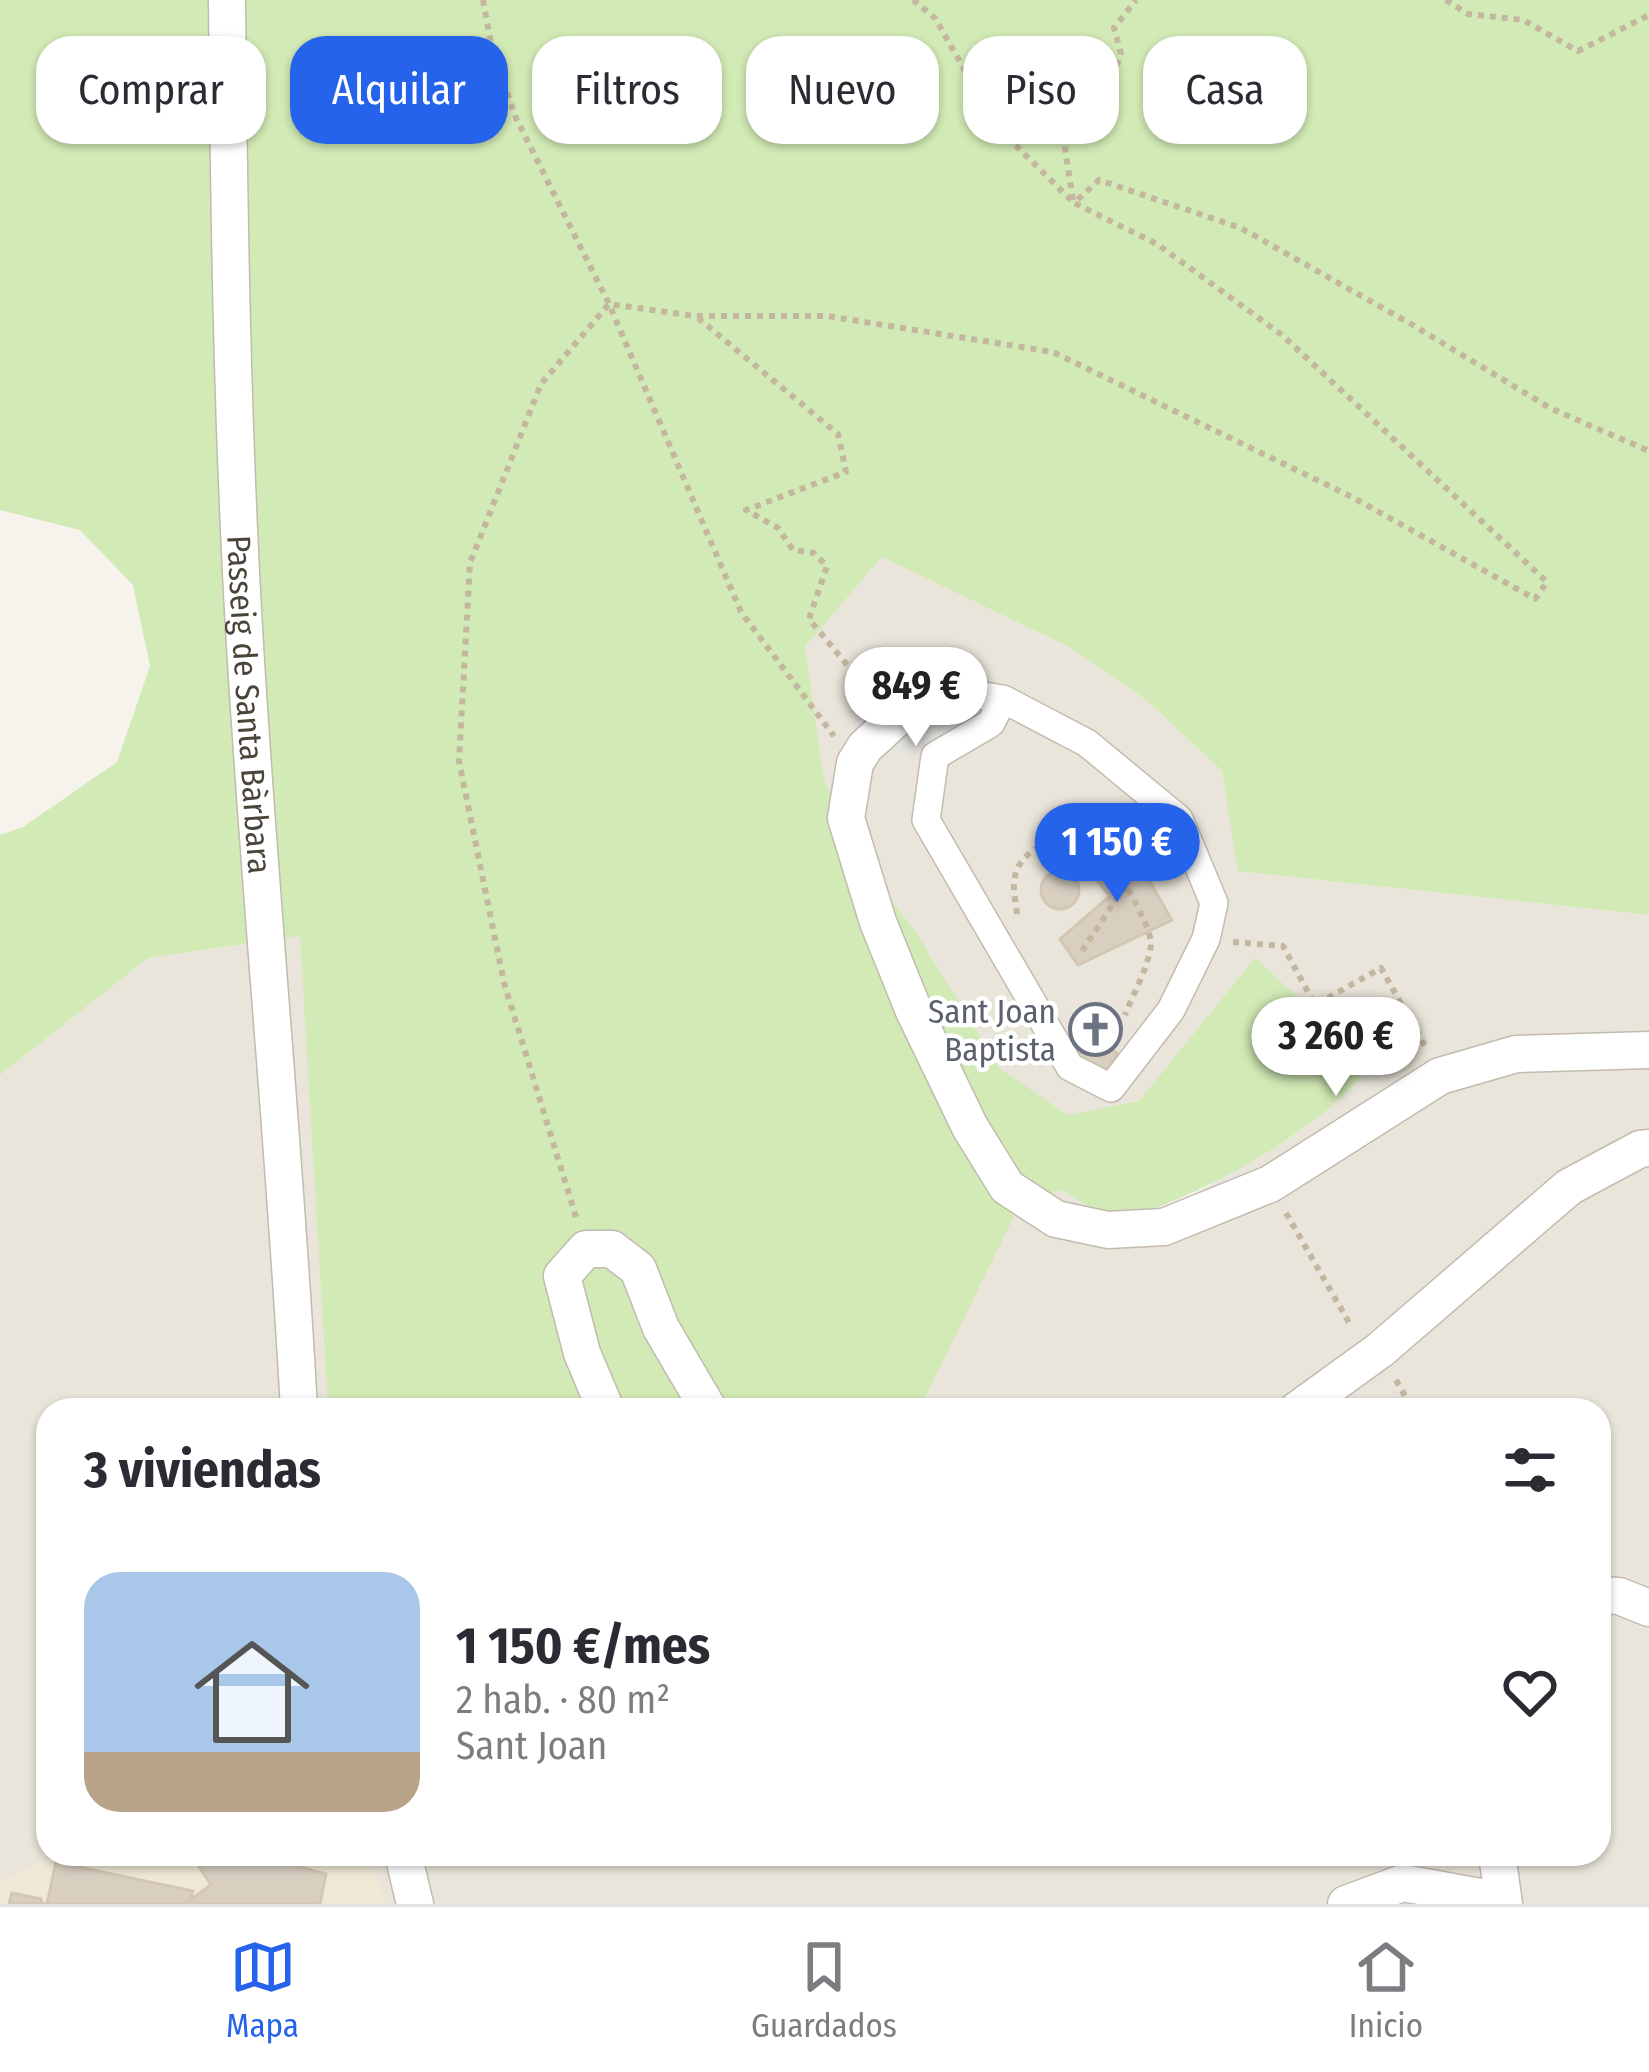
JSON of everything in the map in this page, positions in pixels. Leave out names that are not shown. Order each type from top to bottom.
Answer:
[{"type":"street","name":"Passeig de Santa Bàrbara","points":[[227,0],[231,369],[244,632],[287,1186],[298,1398]]},
{"type":"street","points":[[1003,699],[991,723],[934,756],[926,820],[1070,1067],[1111,1088],[1171,1010],[1206,939],[1214,903],[1179,819],[1087,743],[1003,699],[952,691],[924,693],[854,763],[846,818],[878,922],[914,1011],[970,1127],[1007,1187],[1056,1219],[1108,1230],[1164,1227],[1270,1184],[1440,1076],[1516,1054],[1649,1050]]},
{"type":"street","points":[[1314,1398],[1363,1362],[1569,1187],[1649,1148]]},
{"type":"street","points":[[601,1398],[582,1353],[562,1276],[586,1249],[612,1249],[638,1269],[662,1328],[702,1398]]},
{"type":"street","points":[[1611,1595],[1649,1608]]},
{"type":"street","points":[[406,1866],[415,1904]]},
{"type":"street","points":[[1346,1904],[1403,1883],[1503,1903],[1498,1866]]},
{"type":"path","points":[[483,0],[492,49],[516,118],[609,304],[741,612],[854,763]]},
{"type":"path","points":[[609,304],[695,316],[827,316],[1053,352],[1352,497],[1535,599],[1546,582],[1282,335],[1157,244],[1074,203],[998,127],[935,18],[913,0]]},
{"type":"path","points":[[1074,203],[1064,142],[1091,127],[1121,54],[1114,28],[1136,0]]},
{"type":"path","points":[[1446,0],[1468,14],[1523,20],[1578,51],[1649,15]]},
{"type":"path","points":[[1074,203],[1099,180],[1241,229],[1550,408],[1649,451]]},
{"type":"path","points":[[586,1249],[504,983],[459,761],[470,563],[541,384],[609,304]]},
{"type":"path","points":[[695,316],[838,434],[846,472],[746,510],[778,528],[793,550],[814,553],[827,566],[809,619],[894,721]]},
{"type":"path","points":[[1017,915],[1015,874],[1033,849],[1066,838],[1092,842],[1102,850],[1143,915],[1152,942],[1122,1024]]},
{"type":"path","points":[[1082,951],[1125,886]]},
{"type":"path","points":[[1206,939],[1283,946],[1316,1005],[1381,968],[1440,1076]]},
{"type":"path","points":[[1270,1184],[1360,1342],[1363,1362]]},
{"type":"shaded area","points":[[882,557],[1069,647],[1145,699],[1222,771],[1239,871],[1649,915],[1649,1904],[0,1904],[0,1075],[148,958],[301,936],[327,1398],[36,1398],[36,1866],[1611,1866],[1611,1398],[925,1398],[1019,1207],[1060,1190],[1118,1223],[1191,1196],[1289,1139],[1368,1072],[1392,1026],[1316,1014],[1255,959],[1139,1101],[1068,1116],[1000,1070],[917,934],[867,867],[824,779],[805,647]]},
{"type":"shaded area","points":[[933,649],[948,666],[994,678],[963,723],[913,754],[865,747],[854,737],[854,691],[893,662]]},
{"type":"shaded area","points":[[36,1863],[373,1866],[386,1904],[0,1904],[0,1880]]},
{"type":"green space","points":[[0,0],[1649,0],[1649,915],[1238,871],[1222,771],[1145,699],[1069,647],[882,557],[805,647],[824,779],[867,867],[917,934],[1000,1069],[1068,1115],[1139,1101],[1255,958],[1316,1014],[1393,1026],[1373,1064],[1339,1099],[1281,1144],[1218,1180],[1118,1223],[1060,1190],[1019,1207],[925,1398],[327,1398],[300,936],[148,958],[0,1075],[0,835],[23,827],[117,762],[150,666],[133,585],[80,530],[0,510]]},
{"type":"building","points":[[1122,833],[1172,920],[1078,965],[1060,939],[1110,896],[1091,873],[1076,882],[1074,877],[1109,855],[1104,845]]},
{"type":"building","points":[[1060,871],[1073,877],[1079,890],[1073,903],[1060,909],[1047,903],[1041,890],[1047,877]]},
{"type":"building","name":"Sant Joan Baptista","points":[[1090,1006],[1117,1015],[1105,1046],[1117,1053],[1109,1071],[1070,1055]]},
{"type":"building","points":[[55,1866],[193,1891],[190,1900],[211,1885],[199,1866],[297,1866],[326,1874],[320,1904],[47,1904]]},
{"type":"building","points":[[12,1893],[47,1904],[9,1904]]},
{"type":"place","name":"Sant Joan Baptista","points":[[1095,1030]]}]
